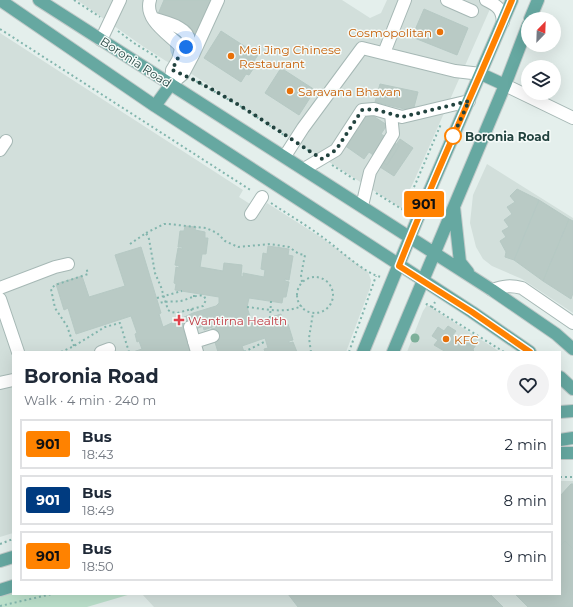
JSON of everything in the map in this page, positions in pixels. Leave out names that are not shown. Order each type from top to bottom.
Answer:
[{"type":"main road","name":"Boronia Road","points":[[0,0],[155,106],[422,281],[472,312],[529,351]]},
{"type":"main road","name":"Boronia Road","points":[[39,0],[411,236],[556,334],[573,349]]},
{"type":"main road","points":[[363,351],[512,0]]},
{"type":"main road","points":[[533,12],[538,0]]},
{"type":"main road","points":[[393,351],[487,123],[505,85],[521,43]]},
{"type":"main road","points":[[481,74],[505,85]]},
{"type":"main road","points":[[155,106],[171,84]]},
{"type":"main road","points":[[454,206],[460,262],[470,275]]},
{"type":"main road","points":[[561,378],[573,389]]},
{"type":"main road","points":[[561,412],[573,410]]},
{"type":"main road","points":[[561,440],[573,438]]},
{"type":"main road","points":[[561,452],[573,453]]},
{"type":"main road","points":[[0,561],[12,557]]},
{"type":"main road","points":[[0,590],[12,586]]},
{"type":"street","points":[[101,40],[120,0]]},
{"type":"street","points":[[150,0],[148,8],[152,18],[177,27],[188,34],[188,42],[172,70],[171,84]]},
{"type":"street","points":[[171,84],[183,74],[218,0]]},
{"type":"street","points":[[384,54],[405,0]]},
{"type":"street","points":[[447,0],[472,10]]},
{"type":"street","points":[[486,0],[500,9],[503,15],[503,22]]},
{"type":"street","points":[[285,156],[294,141],[362,48],[455,71],[481,74]]},
{"type":"street","points":[[181,52],[185,55],[193,55]]},
{"type":"street","points":[[505,85],[573,118]]},
{"type":"street","points":[[304,169],[336,150],[362,110],[374,109],[402,117],[469,101]]},
{"type":"street","points":[[362,206],[370,172],[393,134],[391,114]]},
{"type":"street","points":[[250,214],[258,195]]},
{"type":"street","points":[[0,288],[55,267],[68,264]]},
{"type":"street","points":[[492,290],[502,286],[522,288],[570,321],[556,334]]},
{"type":"street","points":[[0,299],[18,351]]},
{"type":"street","points":[[190,327],[196,347],[213,336]]},
{"type":"street","points":[[0,383],[12,380]]},
{"type":"path","points":[[74,0],[134,43],[158,58],[160,64],[172,70]]},
{"type":"path","points":[[0,29],[324,238],[376,276],[393,281]]},
{"type":"path","points":[[183,74],[240,106],[402,210],[415,184],[440,124]]},
{"type":"path","points":[[130,244],[146,233],[164,224],[200,227],[212,230],[225,241],[238,247],[270,244],[289,247],[299,254],[305,255],[301,275],[302,282]]},
{"type":"path","points":[[146,233],[149,239],[154,273],[166,301],[168,310],[177,313],[203,306],[206,302],[204,296],[199,295],[181,301],[166,301],[158,302]]},
{"type":"path","points":[[74,346],[67,326],[55,308],[51,289],[55,285],[88,274],[86,267]]},
{"type":"path","points":[[349,351],[376,276]]},
{"type":"path","points":[[310,277],[316,277],[326,281],[331,286],[333,299],[329,307],[323,311],[314,313],[302,306],[299,304],[297,294],[298,288],[302,282],[310,277]]},
{"type":"path","points":[[157,298],[182,291]]},
{"type":"path","points":[[270,318],[271,301]]},
{"type":"path","points":[[427,304],[501,351]]},
{"type":"path","points":[[247,307],[285,310],[302,306]]},
{"type":"path","points":[[191,309],[192,313]]},
{"type":"path","points":[[311,351],[309,338],[314,313]]},
{"type":"path","points":[[63,351],[105,327],[120,323],[128,351]]},
{"type":"path","points":[[252,351],[266,341]]},
{"type":"path","points":[[561,477],[573,477]]},
{"type":"path","points":[[0,544],[12,539]]},
{"type":"path","points":[[0,606],[48,595]]},
{"type":"shaded area","points":[[77,0],[342,0],[370,18],[381,13],[387,0],[494,0],[401,208],[190,73],[166,61],[144,47]]},
{"type":"shaded area","name":"Wantirna Health","points":[[0,33],[243,190],[239,197],[261,211],[267,203],[322,238],[368,272],[371,280],[370,288],[346,351],[12,351],[12,533],[0,537]]},
{"type":"shaded area","points":[[487,164],[573,218],[573,313],[522,279],[492,266],[483,259],[476,247],[470,223],[473,195]]},
{"type":"shaded area","points":[[427,305],[498,351],[407,351],[423,311]]},
{"type":"shaded area","points":[[561,481],[573,481],[573,607],[154,607],[143,595],[561,595]]},
{"type":"green space","points":[[12,586],[12,595],[128,595],[87,607],[0,607],[0,590]]},
{"type":"building","points":[[164,0],[214,0],[196,41],[179,23],[158,14]]},
{"type":"building","name":"Cosmopolitan","points":[[424,9],[468,28],[457,55],[412,37]]},
{"type":"building","name":"Mei Jing Chinese Restaurant","points":[[221,31],[258,55],[252,64],[255,66],[249,75],[246,74],[241,82],[204,58]]},
{"type":"building","name":"Saravana Bhavan","points":[[281,68],[315,90],[299,115],[265,93]]},
{"type":"building","points":[[380,84],[418,92],[413,111],[375,102]]},
{"type":"building","points":[[367,112],[387,125],[381,134],[399,146],[387,165],[369,152],[364,159],[344,145]]},
{"type":"building","points":[[400,139],[413,148],[394,176],[380,167]]},
{"type":"building","points":[[517,189],[539,200],[514,260],[505,257],[506,252],[500,241],[506,237],[502,231],[509,227],[504,220],[512,214],[507,207],[515,202],[510,196]]},
{"type":"building","points":[[539,200],[569,219],[543,281],[514,260]]},
{"type":"building","points":[[569,219],[573,221],[573,293],[571,299],[543,281]]},
{"type":"building","points":[[185,226],[196,227],[195,230],[205,232],[205,238],[208,238],[206,254],[202,254],[200,267],[223,271],[224,263],[242,265],[241,276],[243,277],[243,273],[264,277],[265,270],[261,269],[263,253],[267,254],[268,246],[289,249],[288,255],[293,256],[289,280],[285,279],[285,281],[289,282],[286,297],[283,297],[282,303],[249,298],[247,307],[252,323],[281,314],[284,325],[288,324],[293,340],[289,341],[289,343],[293,342],[297,351],[265,351],[264,349],[268,348],[265,338],[242,346],[244,351],[218,351],[211,329],[216,328],[215,326],[204,330],[203,326],[196,329],[192,351],[136,351],[142,349],[139,341],[137,342],[135,334],[137,333],[131,316],[76,334],[68,308],[64,310],[56,284],[82,276],[89,297],[125,286],[115,255],[141,247],[161,313],[159,314],[163,327],[193,313],[216,306],[219,303],[219,297],[175,290],[176,284],[174,283],[176,267],[179,268],[179,266],[175,265],[178,248],[182,249],[182,247],[178,247],[180,231],[184,231]]},
{"type":"building","name":"KFC","points":[[448,326],[456,331],[452,336],[463,343],[465,337],[476,345],[473,349],[474,351],[444,351],[434,345],[438,340],[432,336],[438,327],[444,331]]},
{"type":"building","points":[[571,484],[573,484],[573,549],[565,541],[561,545],[561,495]]},
{"type":"building","points":[[565,541],[573,549],[573,607],[528,607],[516,595],[561,595],[561,545]]},
{"type":"building","points":[[289,595],[491,595],[503,607],[298,607]]},
{"type":"bus line","name":"901","points":[[512,0],[481,74],[453,135],[399,266],[472,312],[529,351]]},
{"type":"place","name":"Cosmopolitan","points":[[440,32]]},
{"type":"place","name":"Mei Jing Chinese Restaurant","points":[[231,56]]},
{"type":"place","name":"Saravana Bhavan","points":[[290,91]]},
{"type":"place","name":"Boronia Road","points":[[453,136]]},
{"type":"place","name":"Wantirna Health","points":[[179,320]]},
{"type":"place","name":"KFC","points":[[446,339]]},
{"type":"route","points":[[186,47],[181,52],[172,70],[183,74],[240,106],[322,159],[336,150],[362,110],[374,109],[402,117],[469,101],[452,137],[453,136]]}]
